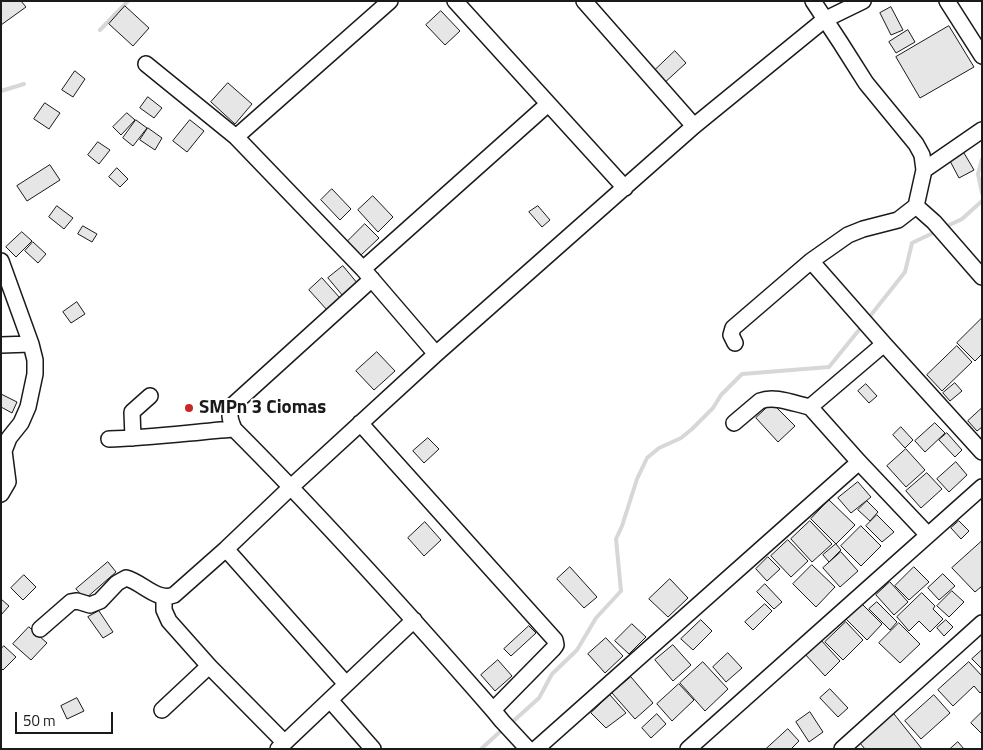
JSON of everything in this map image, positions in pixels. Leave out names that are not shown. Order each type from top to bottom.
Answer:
[{"type":"street","points":[[236,137],[390,1]]},
{"type":"street","points":[[456,1],[625,188]]},
{"type":"street","points":[[584,1],[694,126]]},
{"type":"street","points":[[735,343],[731,335],[733,328],[811,262],[848,235],[898,220],[916,206],[924,170],[922,155],[916,144],[866,83],[813,1]]},
{"type":"street","points":[[40,629],[71,602],[78,601],[90,606],[100,602],[117,583],[126,578],[164,598],[174,595],[436,354],[694,126],[824,20],[863,1]]},
{"type":"street","points":[[947,1],[982,56]]},
{"type":"street","points":[[146,64],[236,137],[367,274],[436,354]]},
{"type":"street","points":[[528,749],[292,486],[234,429],[229,417],[233,405],[367,274],[548,104]]},
{"type":"street","points":[[924,170],[982,130]]},
{"type":"street","points":[[916,206],[934,222],[982,277]]},
{"type":"street","points":[[1,261],[31,344],[35,374],[33,390],[24,416],[9,438],[4,451],[3,485]]},
{"type":"street","points":[[811,262],[982,452]]},
{"type":"street","points":[[1,345],[31,344]]},
{"type":"street","points":[[810,407],[884,344]]},
{"type":"street","points":[[133,438],[132,412],[150,396]]},
{"type":"street","points":[[734,423],[760,401],[764,400],[776,399],[810,407],[928,535]]},
{"type":"street","points":[[360,423],[555,640],[556,645],[554,649],[497,716]]},
{"type":"street","points":[[109,439],[234,429]]},
{"type":"street","points":[[536,749],[859,462]]},
{"type":"street","points":[[689,749],[982,488]]},
{"type":"street","points":[[226,549],[346,684]]},
{"type":"street","points":[[164,598],[164,610],[170,621],[281,746],[414,620]]},
{"type":"street","points":[[842,749],[982,623]]},
{"type":"street","points":[[162,710],[209,666]]},
{"type":"street","points":[[330,700],[373,749]]},
{"type":"building","points":[[1,1],[21,1],[26,7],[1,25]]},
{"type":"building","points":[[125,6],[149,28],[133,46],[109,24]]},
{"type":"building","points":[[891,7],[903,30],[891,35],[880,13]]},
{"type":"building","points":[[441,11],[460,31],[445,45],[426,25]]},
{"type":"building","points":[[949,26],[974,67],[920,98],[896,57]]},
{"type":"building","points":[[908,30],[915,42],[896,53],[889,42]]},
{"type":"building","points":[[675,51],[686,63],[662,85],[652,73]]},
{"type":"building","points":[[75,71],[85,79],[73,97],[62,90]]},
{"type":"building","points":[[228,83],[252,104],[235,124],[211,102]]},
{"type":"building","points":[[148,97],[162,108],[154,118],[140,108]]},
{"type":"building","points":[[45,103],[60,113],[49,129],[34,119]]},
{"type":"building","points":[[127,113],[135,120],[121,135],[113,127]]},
{"type":"building","points":[[136,120],[147,128],[133,146],[123,138]]},
{"type":"building","points":[[190,120],[204,131],[187,152],[173,141]]},
{"type":"building","points":[[148,128],[162,138],[155,150],[140,140]]},
{"type":"building","points":[[98,142],[110,150],[99,164],[88,155]]},
{"type":"building","points":[[964,153],[974,170],[959,178],[950,161]]},
{"type":"building","points":[[50,165],[60,180],[27,201],[17,186]]},
{"type":"building","points":[[117,168],[128,179],[120,187],[109,177]]},
{"type":"building","points":[[332,189],[351,209],[340,220],[321,200]]},
{"type":"building","points":[[373,196],[393,217],[378,232],[358,210]]},
{"type":"building","points":[[57,206],[73,218],[64,229],[49,217]]},
{"type":"building","points":[[538,206],[550,220],[542,227],[529,212]]},
{"type":"building","points":[[365,224],[379,238],[360,256],[347,242]]},
{"type":"building","points":[[83,226],[97,234],[92,242],[78,234]]},
{"type":"building","points":[[22,232],[32,241],[16,257],[6,247]]},
{"type":"building","points":[[33,242],[46,254],[38,263],[25,251]]},
{"type":"building","points":[[343,266],[358,284],[343,296],[328,278]]},
{"type":"building","points":[[322,278],[340,298],[327,310],[309,290]]},
{"type":"building","points":[[77,302],[85,314],[71,323],[63,312]]},
{"type":"building","points":[[982,318],[982,354],[975,361],[957,343]]},
{"type":"building","points":[[957,346],[972,362],[942,391],[927,375]]},
{"type":"building","points":[[377,352],[395,371],[374,390],[356,371]]},
{"type":"building","points":[[955,383],[962,391],[950,401],[943,393]]},
{"type":"building","points":[[866,384],[877,396],[869,403],[858,391]]},
{"type":"building","points":[[1,394],[17,402],[12,413],[1,407]]},
{"type":"building","points":[[772,403],[795,426],[778,442],[756,418]]},
{"type":"building","points":[[982,408],[982,427],[977,431],[968,421]]},
{"type":"building","points":[[935,423],[945,433],[925,452],[915,441]]},
{"type":"building","points":[[901,427],[913,440],[905,448],[893,435]]},
{"type":"building","points":[[947,433],[962,450],[955,457],[939,440]]},
{"type":"building","points":[[428,438],[439,449],[424,463],[413,451]]},
{"type":"building","points":[[906,449],[925,470],[906,487],[887,466]]},
{"type":"building","points":[[956,462],[967,475],[949,492],[937,479]]},
{"type":"building","points":[[927,473],[942,489],[921,508],[906,491]]},
{"type":"building","points":[[858,482],[871,497],[851,513],[838,498]]},
{"type":"building","points":[[829,500],[855,525],[836,544],[811,519]]},
{"type":"building","points":[[867,501],[878,512],[870,521],[858,510]]},
{"type":"building","points":[[877,515],[894,532],[882,542],[866,526]]},
{"type":"building","points":[[810,521],[832,544],[812,562],[791,539]]},
{"type":"building","points":[[959,521],[969,531],[961,539],[951,528]]},
{"type":"building","points":[[425,522],[441,540],[424,556],[408,538]]},
{"type":"building","points":[[861,526],[881,546],[861,566],[841,546]]},
{"type":"building","points":[[788,540],[808,561],[791,577],[771,556]]},
{"type":"building","points":[[981,542],[982,586],[975,592],[952,568]]},
{"type":"building","points":[[836,544],[841,550],[829,562],[823,555]]},
{"type":"building","points":[[841,552],[858,571],[840,587],[823,568]]},
{"type":"building","points":[[768,557],[780,569],[767,581],[756,569]]},
{"type":"building","points":[[108,562],[116,572],[85,599],[76,589]]},
{"type":"building","points":[[812,565],[835,587],[816,607],[793,584]]},
{"type":"building","points":[[570,567],[597,597],[584,608],[557,579]]},
{"type":"building","points":[[914,567],[929,582],[909,600],[895,586]]},
{"type":"building","points":[[943,574],[955,586],[939,600],[928,588]]},
{"type":"building","points":[[24,575],[36,587],[23,600],[11,588]]},
{"type":"building","points":[[670,579],[688,598],[668,617],[649,599]]},
{"type":"building","points":[[890,582],[908,602],[894,615],[876,595]]},
{"type":"building","points":[[765,584],[782,602],[774,609],[757,592]]},
{"type":"building","points":[[952,591],[964,602],[949,617],[937,606]]},
{"type":"building","points":[[922,593],[935,606],[933,609],[943,619],[930,632],[919,621],[909,631],[897,617]]},
{"type":"building","points":[[1,599],[9,606],[1,615]]},
{"type":"building","points":[[877,602],[897,622],[890,630],[869,609]]},
{"type":"building","points":[[765,604],[772,611],[753,630],[745,622]]},
{"type":"building","points":[[862,604],[882,624],[867,640],[846,619]]},
{"type":"building","points":[[99,611],[113,632],[103,638],[88,617]]},
{"type":"building","points":[[701,620],[712,631],[693,650],[681,639]]},
{"type":"building","points":[[946,620],[953,627],[944,636],[937,628]]},
{"type":"building","points":[[846,622],[863,640],[843,660],[825,642]]},
{"type":"building","points":[[899,623],[920,644],[900,663],[879,643]]},
{"type":"building","points":[[632,624],[646,637],[629,654],[615,641]]},
{"type":"building","points":[[529,626],[536,633],[511,656],[504,649]]},
{"type":"building","points":[[29,627],[47,643],[31,660],[13,644]]},
{"type":"building","points":[[606,638],[623,656],[605,673],[588,654]]},
{"type":"building","points":[[820,639],[840,661],[825,676],[804,653]]},
{"type":"building","points":[[673,645],[691,665],[673,681],[655,660]]},
{"type":"building","points":[[4,646],[16,657],[3,670],[1,668],[1,649]]},
{"type":"building","points":[[982,650],[982,669],[972,659]]},
{"type":"building","points":[[728,653],[742,668],[726,682],[713,667]]},
{"type":"building","points":[[498,660],[512,676],[495,691],[481,675]]},
{"type":"building","points":[[703,662],[728,689],[705,711],[680,683]]},
{"type":"building","points":[[969,662],[982,676],[982,691],[980,693],[974,686],[953,706],[938,690]]},
{"type":"building","points":[[631,677],[653,703],[635,719],[612,693]]},
{"type":"building","points":[[679,684],[694,700],[672,721],[657,704]]},
{"type":"building","points":[[830,689],[848,708],[838,717],[820,698]]},
{"type":"building","points":[[610,695],[626,713],[606,728],[591,713]]},
{"type":"building","points":[[934,695],[950,713],[921,739],[905,721]]},
{"type":"building","points":[[77,698],[84,711],[67,719],[61,706]]},
{"type":"building","points":[[810,712],[823,732],[809,742],[796,722]]},
{"type":"building","points":[[982,712],[982,734],[971,723]]},
{"type":"building","points":[[657,714],[666,724],[651,738],[642,728]]},
{"type":"building","points":[[894,714],[922,749],[865,749],[859,742]]},
{"type":"building","points":[[788,729],[799,741],[791,749],[766,749]]},
{"type":"building","points":[[958,742],[964,749],[950,749]]},
{"type":"waterway","points":[[100,30],[128,1]]},
{"type":"waterway","points":[[1,91],[24,84]]},
{"type":"waterway","points":[[982,159],[978,174],[982,193]]},
{"type":"waterway","points":[[943,228],[962,219],[982,201]]},
{"type":"waterway","points":[[867,320],[905,272],[912,243],[937,231]]},
{"type":"waterway","points":[[509,725],[539,698],[552,674],[577,650],[596,618],[621,591],[616,539],[637,479],[647,458],[659,448],[681,438],[692,429],[742,374],[829,367],[863,325]]},
{"type":"waterway","points":[[481,749],[503,729]]},
{"type":"place","name":"SMPn 3 Ciomas","points":[[189,408]]}]
